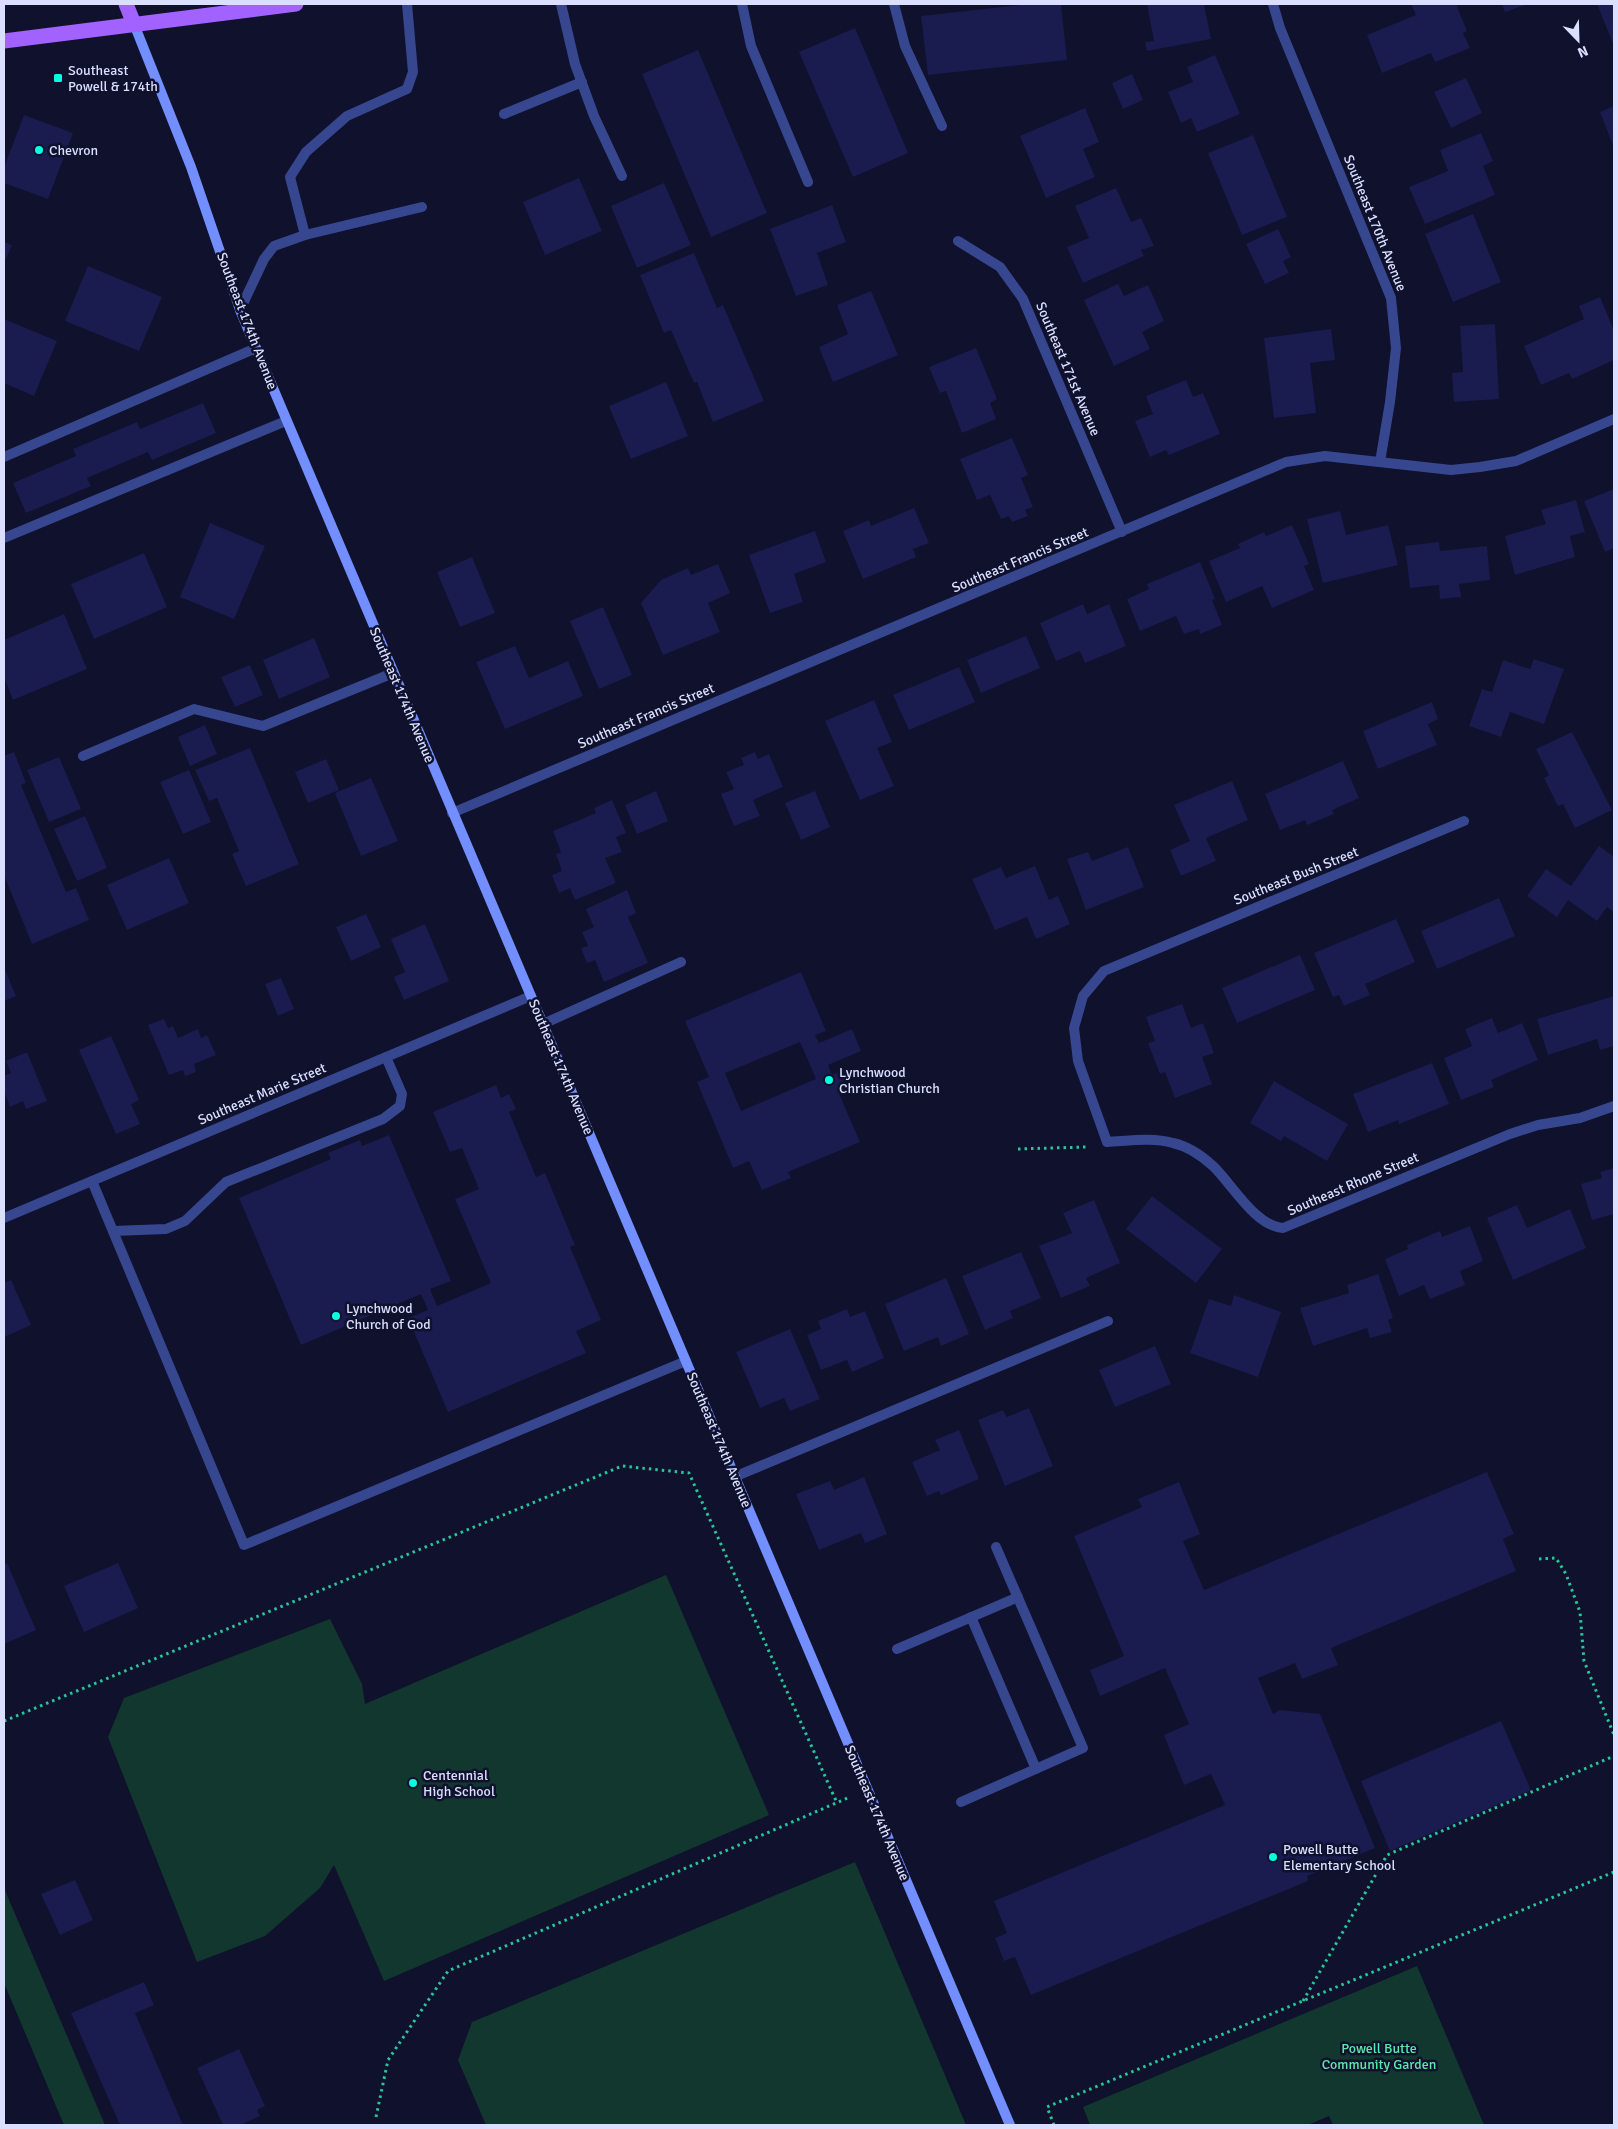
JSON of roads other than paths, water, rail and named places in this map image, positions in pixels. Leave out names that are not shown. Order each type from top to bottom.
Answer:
[{"type":"main road","name":"Southeast 174th Avenue","points":[[126,4],[134,24]]},
{"type":"main road","points":[[4,41],[296,4]]},
{"type":"street","points":[[305,235],[290,177],[306,152],[347,116],[407,89],[413,72],[407,4]]},
{"type":"street","points":[[561,4],[575,64],[594,116],[622,176]]},
{"type":"street","points":[[742,4],[752,46],[808,182]]},
{"type":"street","points":[[894,4],[905,46],[942,126]]},
{"type":"street","name":"Southeast 170th Avenue","points":[[1274,4],[1280,28],[1391,298],[1396,348],[1390,402],[1380,462]]},
{"type":"street","name":"Southeast 174th Avenue","points":[[134,24],[191,167],[240,310],[286,421],[1010,2125]]},
{"type":"street","points":[[504,114],[582,82]]},
{"type":"street","points":[[240,310],[264,259],[274,246],[305,235],[422,207]]},
{"type":"street","name":"Southeast 171st Avenue","points":[[958,241],[1000,267],[1023,299],[1122,532]]},
{"type":"street","points":[[4,457],[256,348]]},
{"type":"street","name":"Southeast Francis Street","points":[[452,813],[1286,462],[1325,456],[1451,470],[1507,463],[1548,448],[1614,419]]},
{"type":"street","points":[[4,538],[286,421]]},
{"type":"street","points":[[83,756],[194,709],[263,726],[393,673]]},
{"type":"street","name":"Southeast Bush Street","points":[[1107,1142],[1078,1061],[1074,1028],[1082,996],[1104,971],[1464,821]]},
{"type":"street","points":[[543,1024],[681,962]]},
{"type":"street","name":"Southeast Marie Street","points":[[4,1218],[531,996]]},
{"type":"street","points":[[113,1231],[166,1229],[185,1221],[226,1182],[383,1119],[400,1106],[402,1094],[386,1057]]},
{"type":"street","name":"Southeast Rhone Street","points":[[1107,1142],[1140,1140],[1172,1142],[1190,1150],[1212,1166],[1251,1209],[1274,1228],[1283,1228],[1510,1134],[1538,1125],[1580,1118],[1614,1106]]},
{"type":"street","points":[[92,1181],[244,1545],[686,1361]]},
{"type":"street","points":[[734,1477],[1108,1321]]},
{"type":"street","points":[[961,1802],[1083,1748],[996,1547]]},
{"type":"street","points":[[897,1649],[1018,1598]]},
{"type":"street","points":[[971,1617],[1036,1769]]},
{"type":"place","name":"Southeast Powell & 174th","points":[[58,78]]},
{"type":"place","name":"Chevron","points":[[39,150]]},
{"type":"place","name":"Lynchwood Christian Church","points":[[829,1080]]},
{"type":"place","name":"Lynchwood Church of God","points":[[336,1316]]},
{"type":"place","name":"Centennial High School","points":[[413,1783]]},
{"type":"place","name":"Powell Butte Elementary School","points":[[1273,1857]]},
{"type":"park label","name":"Powell Butte Community Garden","points":[[1379,2056]]}]
